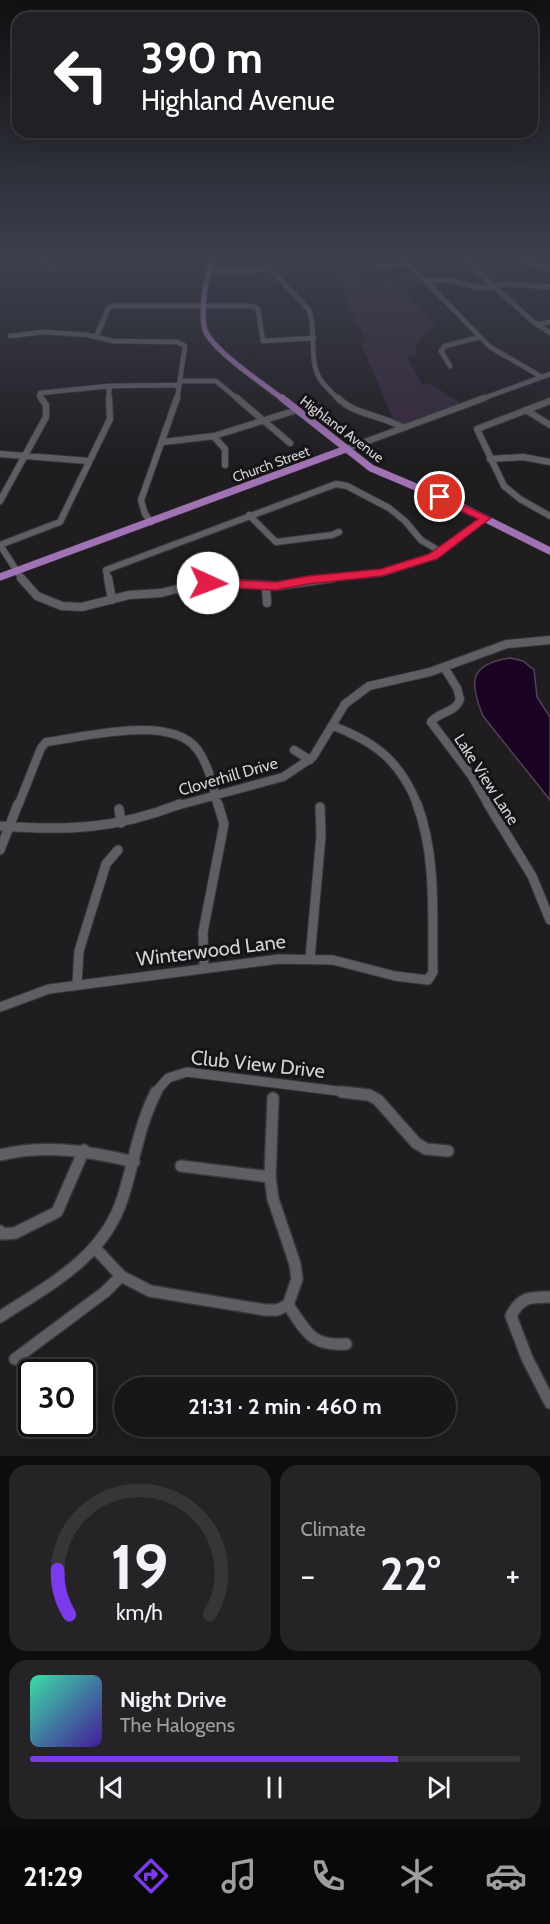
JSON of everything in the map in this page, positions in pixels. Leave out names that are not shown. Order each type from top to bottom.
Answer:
[{"type":"main road","name":"Highland Avenue","points":[[204,326],[212,342],[346,449],[380,472],[485,518],[550,551]]},
{"type":"main road","name":"Church Street","points":[[0,577],[346,449]]},
{"type":"street","points":[[96,337],[101,326]]},
{"type":"street","points":[[260,326],[262,339],[266,342],[314,338]]},
{"type":"street","points":[[312,326],[317,375],[341,403],[354,411],[389,419],[402,427]]},
{"type":"street","points":[[469,326],[496,350],[542,377]]},
{"type":"street","points":[[10,336],[44,332],[113,341],[182,343],[185,346],[176,407],[141,500],[145,514],[151,522]]},
{"type":"street","points":[[450,366],[441,351],[445,346],[480,337]]},
{"type":"street","name":"Church Street","points":[[346,449],[550,374]]},
{"type":"street","points":[[0,501],[46,417],[46,405],[39,396],[40,393],[109,386],[216,381],[290,443]]},
{"type":"street","points":[[109,386],[110,419],[60,522],[0,545],[28,588],[49,602],[62,606],[82,607],[208,583],[266,587],[382,573],[441,552],[485,518]]},
{"type":"street","points":[[550,401],[477,429],[504,486],[512,494],[550,516]]},
{"type":"street","points":[[163,442],[188,442],[214,437],[297,410]]},
{"type":"street","points":[[526,410],[550,425]]},
{"type":"street","points":[[214,437],[225,449],[225,465]]},
{"type":"street","points":[[0,454],[89,460]]},
{"type":"street","points":[[490,459],[523,457],[550,462]]},
{"type":"street","points":[[112,600],[106,570],[302,495],[341,484],[397,513],[421,540],[441,552]]},
{"type":"street","points":[[249,515],[276,542],[332,535],[339,532]]},
{"type":"street","points":[[266,587],[267,603]]},
{"type":"street","name":"Cloverhill Drive","points":[[5,826],[77,830],[121,823],[145,818],[184,803],[283,777],[310,760],[345,704],[369,686],[417,676],[507,644],[550,640]]},
{"type":"street","name":"Lake View Lane","points":[[444,667],[461,696],[461,703],[433,718],[431,722],[471,776],[531,876],[550,920]]},
{"type":"street","name":"Winterwood Lane","points":[[0,1007],[49,989],[77,984],[279,959],[310,958],[339,961],[415,981],[429,980],[433,972],[429,853],[418,803],[403,775],[383,752],[358,736],[333,726]]},
{"type":"street","points":[[0,850],[5,826],[41,748],[46,742],[147,729],[175,733],[189,740],[205,762],[224,824],[203,932],[204,969]]},
{"type":"street","points":[[294,750],[310,760]]},
{"type":"street","points":[[310,958],[321,836],[320,807]]},
{"type":"street","points":[[119,809],[121,823]]},
{"type":"street","points":[[77,984],[79,951],[106,864],[118,850]]},
{"type":"street","name":"Club View Drive","points":[[0,1317],[95,1248],[107,1234],[119,1212],[147,1112],[157,1091],[166,1079],[187,1072],[369,1095],[379,1099],[389,1108],[415,1142],[424,1148],[448,1151]]},
{"type":"street","points":[[95,1248],[121,1276],[150,1291],[265,1310],[277,1310],[288,1305],[297,1279],[295,1264],[273,1199],[270,1177],[273,1098]]},
{"type":"street","points":[[0,1155],[47,1148],[84,1150],[134,1162]]},
{"type":"street","points":[[0,1231],[3,1234],[15,1233],[57,1212],[84,1150]]},
{"type":"street","points":[[181,1166],[270,1177]]},
{"type":"street","points":[[15,1359],[105,1292],[121,1276]]},
{"type":"street","points":[[550,1297],[526,1297],[516,1303],[512,1316],[514,1327],[550,1403]]},
{"type":"street","points":[[288,1305],[311,1337],[327,1345],[346,1344]]},
{"type":"shaded area","points":[[358,326],[434,326],[436,328],[421,338],[417,345],[416,355],[407,356],[422,385],[431,384],[460,403],[403,424],[392,417],[361,344],[368,342]]},
{"type":"shaded area","points":[[510,658],[523,661],[534,670],[537,697],[550,717],[550,800],[483,716],[478,704],[475,684],[480,670],[496,661]]},
{"type":"route","points":[[208,583],[276,586],[308,580],[382,573],[433,556],[485,518],[440,497]]}]
